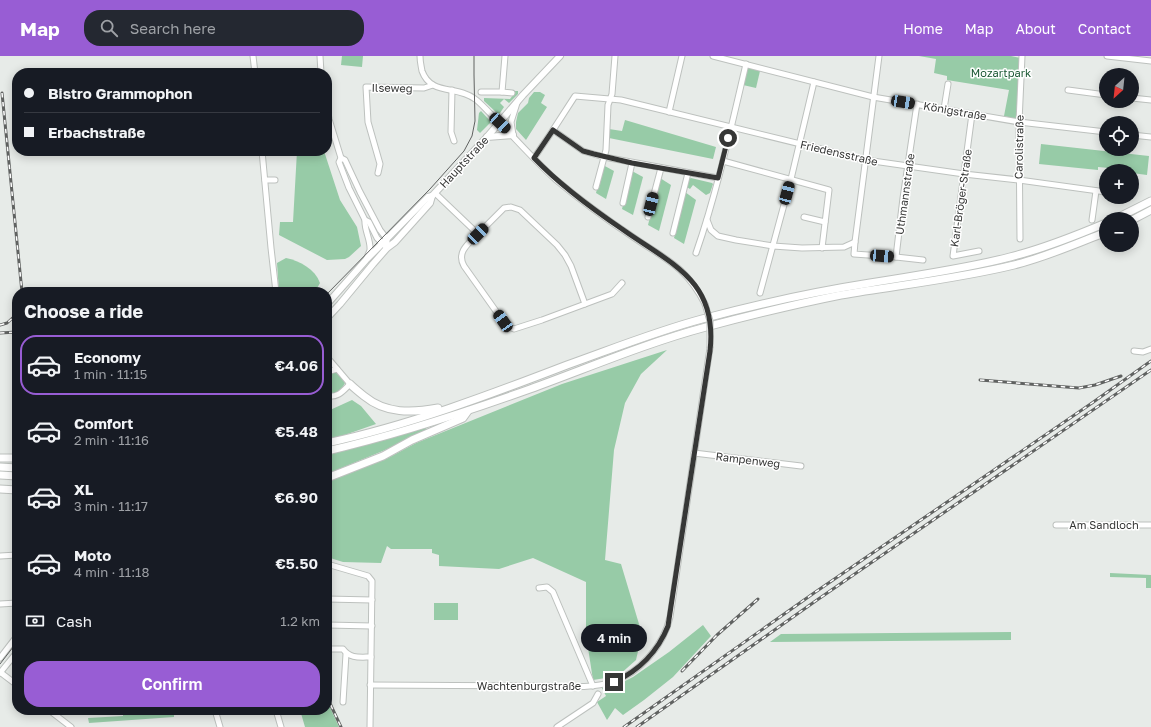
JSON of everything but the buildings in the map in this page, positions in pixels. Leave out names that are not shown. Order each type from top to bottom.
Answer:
[{"type":"highway","points":[[1129,212],[1151,201]]},
{"type":"highway","points":[[1139,216],[1151,210]]},
{"type":"highway","points":[[332,442],[378,430],[460,405],[686,323],[781,299],[969,267],[1005,258],[1063,240],[1099,226]]},
{"type":"highway","points":[[332,450],[383,438],[468,411],[630,351],[698,329],[784,307],[841,295],[980,273],[1016,264],[1066,248],[1099,235]]},
{"type":"highway","points":[[350,384],[370,401],[386,408],[398,411],[414,412],[460,405]]},
{"type":"highway","points":[[332,476],[383,456],[412,440],[463,418],[468,411]]},
{"type":"highway","points":[[0,458],[12,458]]},
{"type":"highway","points":[[0,467],[12,468]]},
{"type":"highway","points":[[0,475],[12,476]]},
{"type":"highway","points":[[0,489],[12,490]]},
{"type":"main road","name":"Hauptstraße","points":[[332,298],[366,260],[385,246],[395,242],[430,203],[434,194],[560,56]]},
{"type":"main road","points":[[487,137],[513,135]]},
{"type":"main road","name":"Hauptstraße","points":[[332,313],[385,246],[387,239],[428,197],[434,194]]},
{"type":"street","points":[[253,56],[254,68]]},
{"type":"street","points":[[320,56],[321,68]]},
{"type":"street","points":[[420,56],[420,63],[424,76],[433,86],[461,92],[474,98],[557,180],[579,198],[674,264],[688,276],[705,304],[710,321],[710,348],[670,617],[664,635],[653,653],[645,661],[622,678],[611,683],[593,686]]},
{"type":"street","points":[[502,92],[505,56]]},
{"type":"street","points":[[596,188],[606,150],[608,105],[612,94],[615,56]]},
{"type":"street","points":[[669,112],[682,56]]},
{"type":"street","name":"Königstraße","points":[[713,56],[873,97],[1019,122],[1099,131]]},
{"type":"street","points":[[878,56],[854,254],[923,260]]},
{"type":"street","name":"Carolistraße","points":[[1020,239],[1019,122],[1022,56]]},
{"type":"street","points":[[1107,56],[1151,61]]},
{"type":"street","points":[[696,253],[707,220],[746,64]]},
{"type":"street","points":[[760,293],[791,179],[814,82]]},
{"type":"street","points":[[944,109],[948,84]]},
{"type":"street","name":"Ilseweg","points":[[378,173],[380,164],[368,122],[366,87],[424,88],[433,86]]},
{"type":"street","points":[[452,90],[451,132],[454,141]]},
{"type":"street","points":[[1068,90],[1099,94]]},
{"type":"street","points":[[481,92],[512,93]]},
{"type":"street","name":"Friedensstraße","points":[[553,130],[575,96],[610,99],[866,160],[908,167],[1099,191]]},
{"type":"street","points":[[1139,99],[1151,100]]},
{"type":"street","points":[[513,135],[511,122],[518,101]]},
{"type":"street","name":"Uthmannstraße","points":[[896,257],[917,104]]},
{"type":"street","name":"Karl-Bröger-Straße","points":[[972,114],[953,256],[979,251]]},
{"type":"street","points":[[332,129],[341,158],[339,162],[349,188],[365,220],[370,250],[366,260]]},
{"type":"street","points":[[534,158],[553,130],[583,151],[632,163],[718,178]]},
{"type":"street","points":[[1139,136],[1151,137]]},
{"type":"street","points":[[263,156],[275,287]]},
{"type":"street","points":[[341,158],[345,160],[380,230],[387,239]]},
{"type":"street","points":[[722,161],[829,190],[822,248]]},
{"type":"street","points":[[623,203],[632,163]]},
{"type":"street","points":[[648,216],[661,168]]},
{"type":"street","points":[[673,233],[688,173]]},
{"type":"street","points":[[265,180],[275,180]]},
{"type":"street","points":[[1092,220],[1096,191]]},
{"type":"street","points":[[434,194],[478,234]]},
{"type":"street","points":[[585,304],[571,266],[565,255],[557,245],[520,210],[512,207],[504,208],[463,251],[461,256],[464,266],[503,321],[510,327],[517,328],[542,320],[612,294],[622,283]]},
{"type":"street","points":[[804,217],[825,222]]},
{"type":"street","points":[[365,220],[369,222],[375,235],[385,246]]},
{"type":"street","points":[[707,220],[711,230],[718,236],[773,246],[802,248],[844,247],[855,242]]},
{"type":"street","points":[[1134,351],[1143,352],[1151,349]]},
{"type":"street","points":[[332,363],[350,384],[338,395],[332,397]]},
{"type":"street","points":[[332,370],[337,369]]},
{"type":"street","name":"Rampenweg","points":[[694,453],[801,466]]},
{"type":"street","name":"Am Sandloch","points":[[1056,525],[1151,525]]},
{"type":"street","points":[[0,556],[12,555]]},
{"type":"street","points":[[332,565],[368,576],[372,581],[370,727]]},
{"type":"street","name":"Wachtenburgstraße","points":[[370,685],[593,686],[553,592],[547,588],[539,588]]},
{"type":"street","points":[[332,599],[372,600]]},
{"type":"street","points":[[0,604],[12,603]]},
{"type":"street","points":[[332,625],[372,626]]},
{"type":"street","points":[[0,658],[12,642]]},
{"type":"street","points":[[332,649],[343,649],[346,654],[351,657],[371,657]]},
{"type":"street","points":[[343,702],[346,654]]},
{"type":"street","points":[[12,658],[0,672],[12,681]]},
{"type":"street","points":[[558,727],[593,703],[598,694]]},
{"type":"street","points":[[55,715],[71,727]]},
{"type":"street","points":[[216,715],[220,727]]},
{"type":"street","points":[[277,715],[281,727]]},
{"type":"green space","points":[[342,56],[363,56],[362,67],[341,65]]},
{"type":"green space","name":"Mozartpark","points":[[919,56],[1011,56],[1020,58],[1016,119],[1004,116],[1009,90],[947,80],[947,76],[934,73],[936,59]]},
{"type":"green space","points":[[748,68],[760,71],[756,88],[743,85]]},
{"type":"green space","points":[[515,91],[518,91],[518,94],[509,103],[504,99],[500,103],[504,107],[498,114],[484,101],[484,98],[510,99]]},
{"type":"green space","points":[[534,92],[540,92],[545,95],[541,103],[547,107],[526,140],[516,129],[516,122],[518,113],[528,103],[529,98]]},
{"type":"green space","points":[[481,111],[491,122],[480,133],[477,130],[479,113]]},
{"type":"green space","points":[[625,120],[716,147],[713,159],[609,138],[609,129],[622,131]]},
{"type":"green space","points":[[1041,144],[1099,150],[1099,156],[1149,156],[1147,175],[1139,174],[1139,164],[1099,164],[1098,170],[1039,164]]},
{"type":"green space","points":[[297,156],[326,156],[340,200],[357,227],[361,246],[345,259],[327,260],[279,235],[280,222],[293,222]]},
{"type":"green space","points":[[603,165],[614,171],[606,199],[596,193]]},
{"type":"green space","points":[[632,171],[643,177],[633,215],[622,209]]},
{"type":"green space","points":[[660,178],[671,185],[659,231],[648,225]]},
{"type":"green space","points":[[691,178],[712,183],[710,193],[706,195],[693,185],[690,189],[687,187],[689,179]]},
{"type":"green space","points":[[685,192],[696,200],[684,244],[674,238]]},
{"type":"green space","points":[[286,258],[297,261],[311,270],[318,278],[320,283],[318,287],[279,287],[277,263]]},
{"type":"green space","points":[[667,350],[641,374],[625,403],[614,450],[605,560],[621,564],[642,634],[636,660],[618,676],[593,680],[586,635],[586,582],[533,558],[499,569],[439,566],[439,555],[432,553],[432,549],[391,549],[387,546],[381,563],[343,562],[332,559],[332,478],[388,458],[416,443],[562,384]]},
{"type":"green space","points":[[332,373],[337,373],[342,377],[345,383],[340,390],[333,394]]},
{"type":"green space","points":[[352,400],[361,406],[376,424],[332,438],[332,409]]},
{"type":"green space","points":[[426,428],[427,430],[390,448],[332,472],[332,453]]},
{"type":"green space","points":[[1110,573],[1151,575],[1151,588],[1146,588],[1146,578],[1110,577]]},
{"type":"green space","points":[[434,603],[458,603],[458,620],[434,620]]},
{"type":"green space","points":[[703,625],[711,636],[673,677],[623,715],[615,708],[607,720],[597,702],[606,696],[602,688],[617,685],[633,677],[669,652]]},
{"type":"green space","points":[[1011,632],[1011,640],[770,642],[781,634]]},
{"type":"green space","points":[[332,712],[339,727],[305,727],[301,715],[332,715]]},
{"type":"green space","points":[[174,715],[174,717],[89,723],[88,718]]},
{"type":"tram line","points":[[332,289],[430,189],[464,151],[472,136],[475,121],[474,56]]},
{"type":"tram line","points":[[0,664],[12,648]]},
{"type":"railway","points":[[2,93],[21,287]]},
{"type":"railway","points":[[0,325],[7,323],[12,318]]},
{"type":"railway","points":[[0,333],[12,332]]},
{"type":"railway","points":[[624,727],[814,593],[1151,361]]},
{"type":"railway","points":[[637,727],[817,600],[1151,370]]},
{"type":"railway","points":[[980,380],[1079,388],[1095,385],[1121,376]]},
{"type":"railway","points":[[682,671],[717,635],[758,599]]},
{"type":"railway","points":[[332,708],[341,727]]},
{"type":"route","points":[[614,682],[639,666],[649,657],[662,640],[668,626],[710,351],[710,321],[708,310],[701,294],[681,269],[579,198],[545,170],[534,158],[553,130],[583,151],[632,163],[718,178],[728,138]]}]
